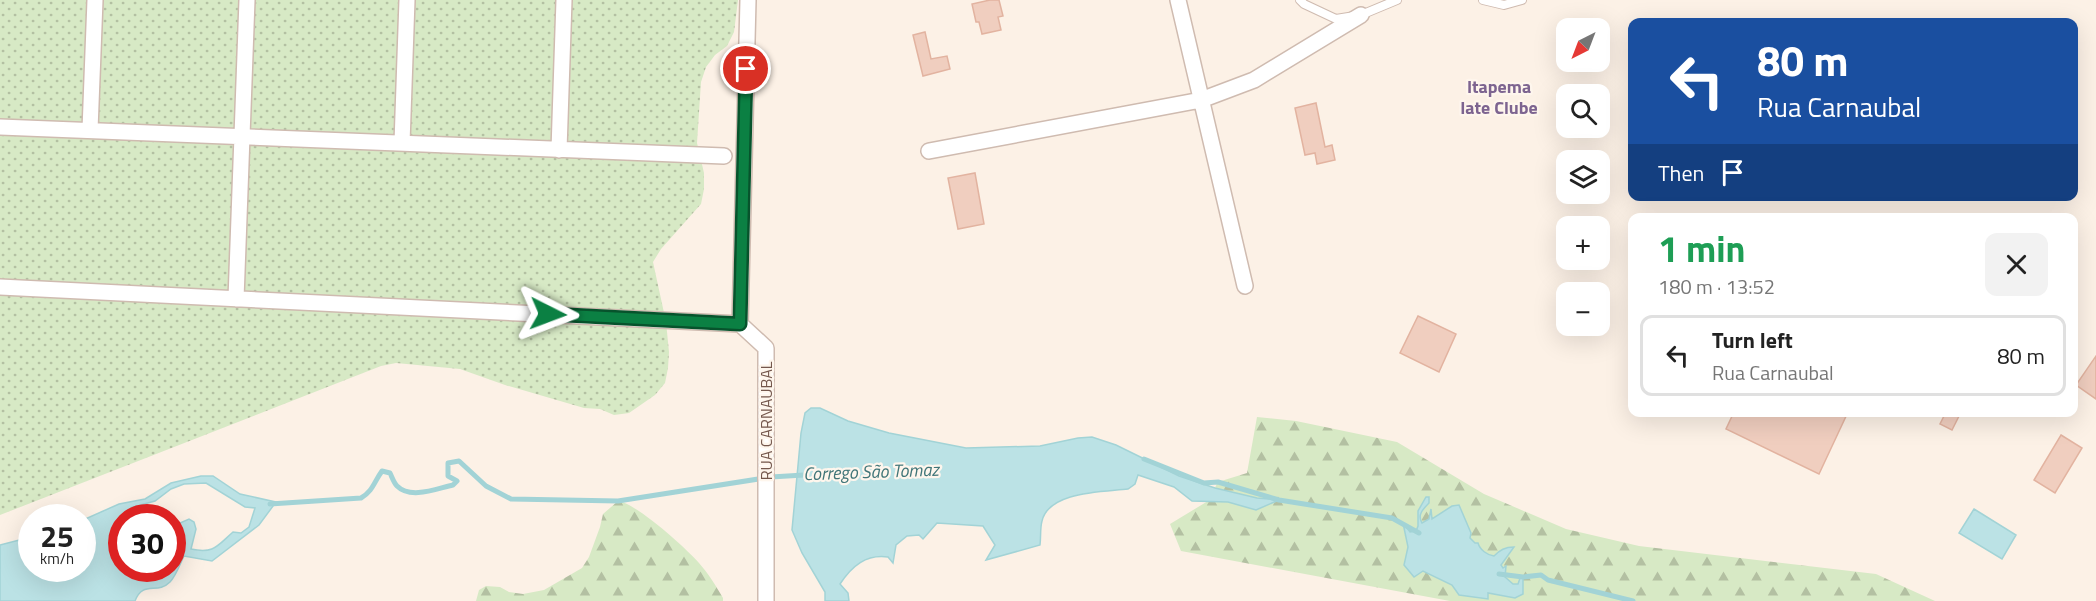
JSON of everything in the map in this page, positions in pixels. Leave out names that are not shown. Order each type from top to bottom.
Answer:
[{"type":"street","points":[[90,130],[94,0]]},
{"type":"street","points":[[236,299],[247,0]]},
{"type":"street","points":[[402,143],[407,0]]},
{"type":"street","points":[[559,150],[564,0]]},
{"type":"street","points":[[0,287],[740,324],[748,0]]},
{"type":"street","points":[[1178,0],[1245,286]]},
{"type":"street","points":[[929,151],[1201,100],[1254,80],[1361,15]]},
{"type":"street","points":[[0,127],[724,156]]},
{"type":"street","name":"RUA CARNAUBAL","points":[[740,324],[766,348],[766,601]]},
{"type":"lane","points":[[1300,0],[1336,19],[1361,15],[1397,0]]},
{"type":"lane","points":[[1483,0],[1504,5],[1522,0]]},
{"type":"green space","points":[[0,0],[738,0],[734,32],[727,46],[715,55],[706,67],[701,82],[697,143],[704,173],[701,204],[661,249],[653,262],[666,322],[669,352],[665,383],[655,395],[629,413],[614,415],[600,409],[584,408],[505,385],[460,369],[396,363],[381,366],[28,504],[18,504],[18,508],[0,515]]},
{"type":"green space","points":[[1257,417],[1296,421],[1397,442],[1484,494],[1566,529],[1639,546],[1876,574],[1935,601],[1450,601],[1181,551],[1170,524],[1208,501],[1218,482],[1247,473]]},
{"type":"green space","points":[[618,501],[636,509],[683,547],[706,571],[723,601],[476,601],[479,590],[486,586],[500,587],[509,592],[523,594],[544,590],[582,568],[589,557],[603,514]]},
{"type":"water","points":[[811,408],[820,408],[848,421],[889,433],[966,448],[1040,446],[1092,437],[1116,445],[1179,476],[1215,488],[1257,498],[1279,500],[1256,510],[1228,502],[1192,501],[1174,487],[1138,475],[1135,484],[1128,489],[1078,495],[1055,504],[1047,511],[1042,521],[1040,545],[986,560],[995,545],[983,526],[937,523],[923,539],[919,535],[907,536],[896,545],[893,563],[888,557],[873,557],[866,559],[849,572],[840,584],[848,593],[849,601],[825,601],[825,592],[802,553],[792,530],[801,433],[805,413]]},
{"type":"water","points":[[201,476],[213,476],[240,494],[276,502],[259,525],[212,561],[186,556],[186,520],[189,519],[194,522],[196,529],[191,549],[210,550],[233,532],[241,533],[249,527],[255,508],[245,507],[206,483],[184,484],[171,489],[155,501],[144,504],[119,504],[145,499],[171,483]]},
{"type":"water","points":[[1426,497],[1429,497],[1429,503],[1420,515],[1422,523],[1429,519],[1431,509],[1432,519],[1452,506],[1459,505],[1471,533],[1470,538],[1478,543],[1484,552],[1494,556],[1503,549],[1514,547],[1501,565],[1503,568],[1506,566],[1505,577],[1513,584],[1518,584],[1520,578],[1523,577],[1523,594],[1515,598],[1488,593],[1488,599],[1459,595],[1452,585],[1423,571],[1414,577],[1404,565],[1408,547],[1403,523],[1410,532],[1416,531],[1418,511]]},
{"type":"water","points":[[108,509],[108,582],[170,582],[160,588],[142,591],[135,601],[0,601],[0,545],[18,540],[18,582],[96,582],[96,514]]},
{"type":"water","points":[[1974,509],[2016,535],[2002,559],[1959,533]]},
{"type":"building","points":[[999,0],[1003,16],[998,17],[1001,30],[982,34],[979,22],[976,22],[972,4]]},
{"type":"building","points":[[925,32],[931,59],[947,56],[950,69],[923,76],[913,35]]},
{"type":"building","points":[[1316,103],[1325,147],[1332,145],[1335,160],[1317,164],[1315,153],[1305,155],[1295,108]]},
{"type":"building","points":[[975,173],[984,224],[958,229],[948,178]]},
{"type":"building","points":[[1418,316],[1456,334],[1439,372],[1400,353]]},
{"type":"building","points":[[2096,356],[2096,399],[2078,386],[2078,382]]},
{"type":"building","points":[[1732,417],[1846,417],[1819,474],[1726,429]]},
{"type":"building","points":[[1944,417],[1958,417],[1952,430],[1940,424]]},
{"type":"building","points":[[2061,435],[2082,448],[2055,493],[2034,480]]},
{"type":"waterway","name":"Corrego São Tomaz","points":[[1144,459],[1204,483],[1218,482],[1279,500],[1392,518],[1419,533]]},
{"type":"waterway","name":"Corrego São Tomaz","points":[[270,504],[361,498],[371,489],[382,471],[390,473],[396,485],[403,490],[417,493],[432,490],[453,485],[457,481],[448,476],[448,463],[459,461],[486,486],[511,499],[618,501],[771,477],[804,475]]},
{"type":"waterway","name":"Corrego São Tomaz","points":[[1499,574],[1523,577],[1541,575],[1548,580],[1633,601]]},
{"type":"district","name":"Itapema Iate Clube","points":[[1499,97]]},
{"type":"route","points":[[548,314],[740,324],[746,69]]}]
